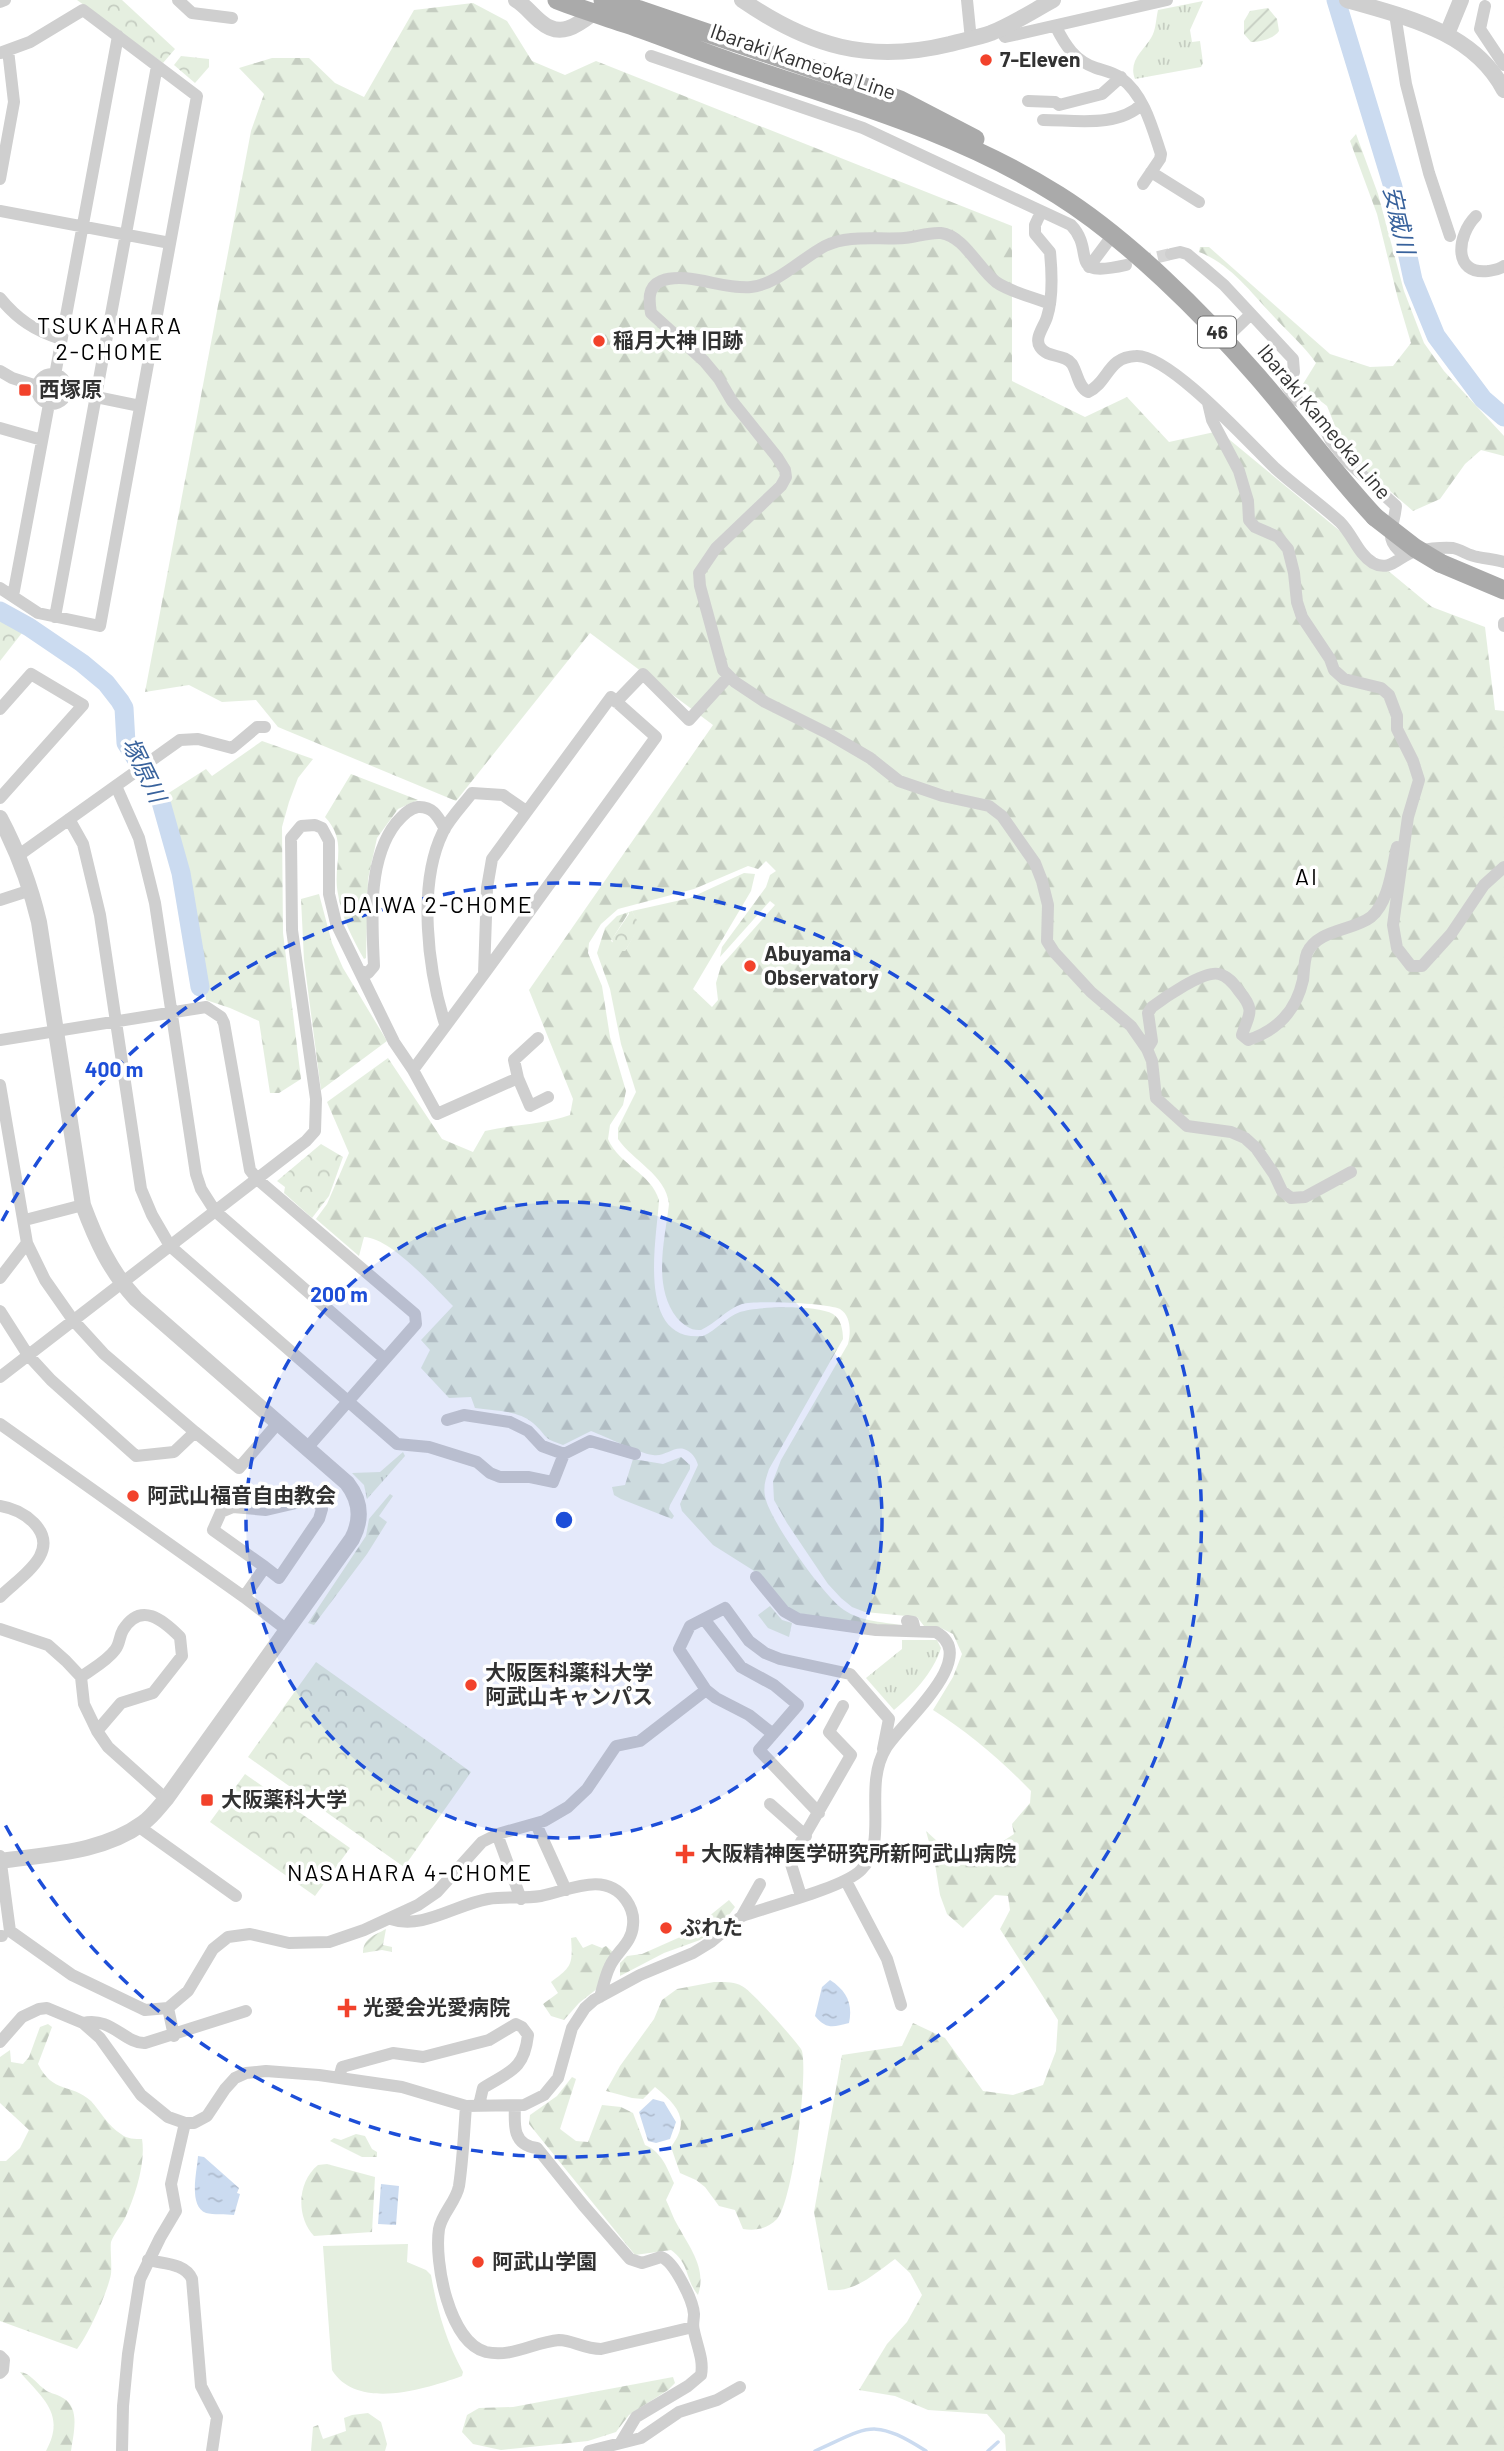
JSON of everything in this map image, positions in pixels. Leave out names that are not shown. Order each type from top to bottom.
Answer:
[{"type":"main road","name":"Ibaraki Kameoka Line","points":[[557,0],[640,10],[900,100],[999,154],[1112,236],[1162,278],[1224,340],[1375,517],[1415,548],[1440,563],[1502,589]]},
{"type":"street","points":[[178,0],[192,13],[232,18]]},
{"type":"street","points":[[516,0],[541,23],[556,31],[572,28],[603,4]]},
{"type":"street","points":[[742,0],[794,31],[832,46],[849,50],[903,52],[971,40],[1000,29],[1053,0]]},
{"type":"street","points":[[967,0],[971,40]]},
{"type":"street","points":[[1000,29],[1005,37],[1167,0]]},
{"type":"street","points":[[1347,0],[1447,34],[1485,62],[1504,90]]},
{"type":"street","points":[[1447,34],[1461,0]]},
{"type":"street","points":[[1485,6],[1480,29],[1504,65]]},
{"type":"street","points":[[0,179],[14,102],[4,52],[40,37],[83,10],[197,96],[100,626],[38,613],[0,588]]},
{"type":"street","points":[[1388,12],[1429,173],[1450,236]]},
{"type":"street","points":[[1056,27],[1072,53],[1087,64],[1112,72],[1138,94],[1160,154],[1143,184]]},
{"type":"street","points":[[55,374],[118,36]]},
{"type":"street","points":[[651,56],[863,128],[1071,225],[1077,232],[1084,259],[1089,267],[1101,271],[1126,265]]},
{"type":"street","points":[[55,617],[157,66]]},
{"type":"street","points":[[1028,101],[1055,102],[1059,105],[1102,94],[1121,78]]},
{"type":"street","points":[[1043,120],[1115,119],[1133,113],[1142,104]]},
{"type":"street","points":[[1151,172],[1199,202]]},
{"type":"street","points":[[0,211],[170,243]]},
{"type":"street","points":[[1041,212],[1035,225],[1035,234],[1050,252],[1050,304],[1044,327],[1037,337],[1038,344],[1044,352],[1071,362],[1083,389],[1088,393],[1099,385],[1114,362],[1137,355],[1150,358],[1170,370],[1277,470],[1343,525],[1366,559],[1376,565],[1385,567],[1405,555],[1440,548],[1455,548],[1475,557],[1504,562]]},
{"type":"street","points":[[1476,216],[1466,226],[1462,238],[1464,259],[1468,268],[1475,272],[1499,270],[1504,266]]},
{"type":"street","points":[[1050,304],[998,283],[950,235],[939,233],[903,238],[865,237],[828,245],[766,283],[750,288],[687,279],[659,281],[651,288],[651,313],[704,361],[785,470],[786,477],[781,486],[716,548],[699,573],[700,586],[723,670],[765,702],[870,758],[899,781],[943,796],[989,806],[1002,816],[1035,863],[1042,881],[1048,905],[1047,941],[1091,992],[1131,1026],[1147,1049],[1154,1071],[1156,1098],[1187,1126],[1231,1132],[1245,1139],[1256,1148],[1282,1191],[1291,1198],[1305,1197],[1351,1172]]},
{"type":"street","points":[[1089,267],[1112,236]]},
{"type":"street","points":[[1171,254],[1188,254],[1224,285],[1293,359],[1294,372],[1286,385],[1296,400],[1310,407],[1347,461],[1396,506],[1390,539],[1392,545],[1405,555]]},
{"type":"street","points":[[0,298],[29,326],[61,339]]},
{"type":"street","points":[[1224,340],[1250,315]]},
{"type":"street","points":[[0,370],[12,378],[37,386]]},
{"type":"street","points":[[55,374],[66,384],[67,391],[60,401],[49,404],[37,394],[37,386],[47,375],[55,374]]},
{"type":"street","points":[[67,391],[140,406]]},
{"type":"street","points":[[1208,403],[1212,420],[1238,471],[1248,500],[1249,520],[1255,527],[1278,537],[1288,549],[1302,617],[1330,659],[1334,670],[1344,679],[1381,688],[1389,695],[1397,716],[1397,729],[1419,780],[1406,837],[1393,925],[1397,948],[1411,966],[1422,966],[1439,950],[1484,885],[1504,867]]},
{"type":"street","points":[[13,596],[49,404]]},
{"type":"street","points":[[0,428],[43,440]]},
{"type":"street","points":[[0,709],[5,695],[31,674],[83,705],[0,798]]},
{"type":"street","points":[[616,702],[643,674],[690,720],[729,676]]},
{"type":"street","points":[[413,1070],[445,1024],[484,974],[656,737],[611,697],[492,859],[487,888],[484,974]]},
{"type":"street","points":[[19,855],[180,740],[198,739],[232,748],[257,727],[265,727]]},
{"type":"street","points":[[116,786],[139,838],[155,903],[170,1013],[196,1174],[201,1189],[215,1211],[385,1359]]},
{"type":"street","points":[[445,1024],[436,996],[428,936],[433,867],[445,829],[472,793],[503,795],[526,811]]},
{"type":"street","points":[[386,1024],[377,990],[373,926],[376,878],[385,837],[402,816],[427,802],[445,829]]},
{"type":"street","points":[[0,818],[19,855],[32,890],[83,1205],[95,1238],[121,1283],[136,1299],[351,1488],[358,1503],[359,1520],[352,1539],[166,1799],[145,1822],[88,1849],[0,1859],[3,1935],[72,1975],[145,2010],[168,2008],[188,1991],[213,1949],[228,1937],[250,1934],[289,1943],[329,1942],[391,1919],[437,1892],[474,1849],[497,1835],[536,1824],[560,1812],[581,1796],[616,1746],[640,1741],[706,1690]]},
{"type":"street","points":[[69,819],[83,844],[94,883],[141,1189],[170,1246],[397,1444],[429,1447],[477,1462],[490,1473],[500,1477],[529,1477],[553,1482],[564,1454],[590,1441],[635,1454]]},
{"type":"street","points":[[0,1377],[306,1141],[315,1131],[316,1099],[292,930],[291,838],[301,827],[315,825],[327,834],[329,894],[336,923],[386,1024],[437,1114],[518,1078]]},
{"type":"street","points":[[1147,1049],[1152,1041],[1148,1013],[1152,1007],[1194,981],[1212,974],[1230,980],[1248,1002],[1250,1018],[1242,1035],[1245,1038],[1248,1040],[1258,1037],[1277,1026],[1300,991],[1307,953],[1328,935],[1363,922],[1379,907],[1398,845],[1401,839],[1406,837]]},
{"type":"street","points":[[0,900],[32,890]]},
{"type":"street","points":[[360,971],[368,973],[374,966]]},
{"type":"street","points":[[0,1040],[206,1007],[215,1012],[224,1023],[250,1170],[257,1179],[415,1314],[417,1320],[307,1448]]},
{"type":"street","points":[[538,1038],[514,1060],[518,1078],[530,1106],[548,1097]]},
{"type":"street","points":[[0,1085],[2,1118],[25,1220],[27,1242],[45,1280],[73,1320],[104,1354],[239,1468],[278,1423]]},
{"type":"street","points":[[25,1220],[83,1205]]},
{"type":"street","points":[[0,1278],[27,1242]]},
{"type":"street","points":[[0,1311],[28,1355],[51,1380],[136,1456],[174,1452],[195,1433]]},
{"type":"street","points":[[447,1420],[464,1415],[510,1422],[525,1428],[545,1448],[564,1454]]},
{"type":"street","points":[[0,1424],[287,1630]]},
{"type":"street","points":[[309,1500],[319,1504],[322,1509],[319,1519],[279,1578],[265,1567],[213,1530],[221,1513],[233,1507],[266,1510],[309,1500]]},
{"type":"street","points":[[0,1506],[25,1515],[39,1529],[44,1541],[37,1563],[0,1597]]},
{"type":"street","points":[[244,1597],[265,1567]]},
{"type":"street","points":[[756,1577],[781,1609],[798,1619],[876,1630],[911,1626],[945,1637],[951,1653],[950,1663],[936,1686],[881,1756]]},
{"type":"street","points":[[742,1916],[846,1881],[864,1868],[874,1849],[874,1784],[889,1719],[850,1674],[780,1659],[765,1653],[749,1641],[725,1608],[690,1626],[679,1649],[706,1690],[749,1715],[773,1734]]},
{"type":"street","points":[[81,1676],[114,1652],[120,1643],[124,1627],[144,1615],[155,1616],[180,1637],[182,1656],[161,1685],[153,1693],[121,1703],[97,1731]]},
{"type":"street","points":[[704,1619],[739,1666],[774,1685],[798,1704],[759,1751],[819,1813]]},
{"type":"street","points":[[0,1629],[48,1646],[81,1676],[85,1704],[97,1731],[108,1746],[166,1799]]},
{"type":"street","points":[[801,1896],[790,1861],[851,1755],[829,1732],[843,1706]]},
{"type":"street","points":[[770,1804],[806,1836]]},
{"type":"street","points":[[536,1824],[566,1890]]},
{"type":"street","points":[[138,1826],[236,1896]]},
{"type":"street","points":[[497,1835],[521,1899]]},
{"type":"street","points":[[846,1881],[887,1959],[901,2005]]},
{"type":"street","points":[[391,1919],[411,1923],[476,1901],[506,1897],[521,1899],[593,1884],[606,1885],[622,1895],[632,1913],[633,1926],[629,1938],[610,1965],[600,1997]]},
{"type":"street","points":[[0,2042],[22,2017],[39,2009],[47,2008],[83,2023],[100,2038],[141,2095],[168,2117],[185,2123],[194,2123],[207,2116],[230,2083],[246,2073],[266,2071],[402,2087],[473,2105],[515,2106],[538,2099],[554,2084],[561,2071],[574,2023],[585,2008],[648,1971],[700,1949],[722,1934],[742,1916],[760,1884]]},
{"type":"street","points":[[168,2008],[174,2036]]},
{"type":"street","points":[[83,2023],[90,2021],[113,2027],[138,2044],[152,2043],[246,2011]]},
{"type":"street","points":[[339,2078],[342,2067],[393,2053],[423,2057],[489,2040],[516,2024],[522,2027],[528,2035],[521,2064],[483,2088],[473,2105],[459,2187],[440,2228],[438,2244],[441,2279],[461,2332],[471,2344],[496,2354],[528,2349],[558,2340],[587,2349],[601,2349],[693,2327]]},
{"type":"street","points":[[515,2106],[514,2130],[520,2141],[528,2147],[537,2148],[630,2259],[642,2263],[661,2257],[670,2262],[691,2303],[694,2313],[693,2327],[702,2362],[701,2375],[688,2386],[636,2417],[621,2442]]},
{"type":"street","points":[[122,2451],[128,2354],[140,2279],[176,2211],[171,2184],[185,2123]]},
{"type":"street","points":[[148,2260],[183,2267],[189,2271],[192,2279],[201,2386],[216,2417],[212,2451]]},
{"type":"street","points":[[0,2356],[4,2360],[4,2370],[0,2373]]},
{"type":"street","points":[[589,2451],[641,2438],[679,2412],[716,2400],[740,2387]]},
{"type":"green space","points":[[77,0],[122,0],[175,49],[163,63]]},
{"type":"green space","points":[[1203,1],[1190,30],[1192,42],[1200,41],[1203,63],[1201,67],[1135,79],[1133,67],[1153,35],[1158,10]]},
{"type":"green space","points":[[473,3],[507,21],[532,61],[565,75],[596,61],[1012,226],[1012,381],[1085,417],[1127,397],[1169,442],[1219,431],[1432,607],[1485,627],[1495,710],[1504,711],[1504,2451],[1006,2451],[1005,2435],[987,2414],[928,2410],[895,2396],[859,2390],[887,2344],[907,2322],[922,2295],[910,2273],[895,2259],[856,2285],[847,2289],[828,2290],[814,2212],[842,2055],[902,2046],[913,2023],[945,2038],[983,2091],[1013,2095],[1043,2085],[1056,2051],[1058,2020],[1000,1929],[1010,1910],[1008,1896],[995,1895],[963,1928],[947,1914],[940,1895],[926,1831],[949,1852],[971,1862],[1014,1834],[1012,1824],[1030,1803],[1031,1791],[984,1748],[933,1710],[953,1677],[962,1654],[953,1634],[939,1627],[924,1626],[917,1617],[865,1612],[852,1607],[828,1584],[774,1500],[773,1481],[781,1460],[848,1344],[848,1320],[844,1312],[833,1307],[776,1302],[742,1304],[701,1330],[685,1325],[669,1305],[662,1277],[669,1204],[667,1194],[656,1176],[618,1139],[618,1128],[636,1092],[621,1044],[610,989],[597,953],[605,928],[617,916],[629,912],[611,941],[625,951],[639,926],[632,911],[690,898],[744,873],[755,874],[751,891],[693,989],[712,1007],[718,1000],[716,983],[721,966],[775,905],[770,901],[720,957],[722,947],[766,887],[770,875],[776,871],[766,861],[758,869],[748,866],[694,889],[618,909],[601,924],[589,943],[588,953],[602,986],[610,1037],[626,1091],[623,1105],[610,1125],[608,1139],[619,1156],[649,1183],[659,1200],[655,1285],[659,1306],[667,1323],[682,1334],[703,1336],[735,1314],[748,1310],[787,1307],[814,1309],[833,1314],[838,1319],[843,1339],[769,1469],[765,1496],[768,1507],[786,1538],[835,1602],[858,1617],[906,1626],[861,1625],[792,1612],[759,1574],[713,1545],[682,1511],[680,1504],[698,1465],[687,1450],[680,1448],[661,1454],[647,1454],[591,1431],[563,1445],[548,1438],[533,1423],[520,1416],[475,1408],[471,1397],[449,1398],[421,1368],[430,1350],[421,1340],[453,1306],[411,1264],[386,1245],[364,1237],[359,1256],[316,1219],[327,1204],[349,1153],[327,1102],[388,1058],[442,1139],[473,1152],[485,1131],[570,1115],[573,1099],[529,990],[713,725],[590,633],[456,801],[278,727],[256,700],[222,702],[189,685],[145,692],[251,131],[264,94],[239,68],[272,58],[309,58],[335,83],[364,97],[414,10]]},
{"type":"green space","points":[[1268,8],[1277,19],[1279,31],[1266,40],[1251,42],[1244,34],[1244,21],[1250,11]]},
{"type":"green space","points":[[181,56],[209,59],[209,67],[195,83],[174,65]]},
{"type":"green space","points":[[1356,134],[1378,194],[1404,291],[1424,343],[1444,371],[1504,436],[1504,456],[1481,450],[1465,464],[1440,499],[1413,511],[1346,453],[1327,406],[1303,384],[1316,363],[1307,351],[1231,272],[1211,257],[1199,252],[1200,247],[1209,247],[1330,354],[1370,367],[1393,366],[1411,343],[1377,214],[1350,141]]},
{"type":"green space","points":[[0,616],[25,629],[0,661]]},
{"type":"green space","points":[[262,741],[313,759],[298,778],[282,827],[283,933],[301,1079],[279,1093],[270,1093],[259,1021],[206,1000],[192,897],[181,846],[164,796],[206,769],[212,776]]},
{"type":"green space","points":[[351,774],[418,800],[398,809],[377,838],[368,879],[364,959],[342,911],[337,883],[338,845],[332,827],[325,817]]},
{"type":"green space","points":[[319,894],[332,943],[343,968],[387,1041],[321,1090],[304,960],[301,899]]},
{"type":"green space","points":[[632,911],[640,926],[625,951],[618,951],[612,939]]},
{"type":"green space","points":[[321,1144],[343,1157],[329,1196],[312,1218],[284,1193],[285,1187],[277,1181]]},
{"type":"green space","points":[[403,1452],[405,1456],[367,1499],[364,1485],[352,1473],[380,1472]]},
{"type":"green space","points":[[681,1457],[690,1465],[690,1469],[670,1505],[669,1509],[674,1516],[672,1519],[614,1495],[612,1487],[625,1485],[633,1459],[663,1464]]},
{"type":"green space","points":[[390,1494],[393,1496],[379,1516],[387,1522],[367,1554],[314,1625],[308,1623],[366,1536],[369,1519]]},
{"type":"green space","points":[[770,1606],[782,1620],[792,1623],[789,1637],[768,1628],[758,1615]]},
{"type":"green space","points":[[902,1640],[937,1640],[941,1648],[922,1682],[894,1710],[866,1678],[902,1649]]},
{"type":"green space","points":[[316,1662],[471,1772],[404,1867],[248,1757]]},
{"type":"green space","points":[[245,1774],[350,1848],[315,1896],[210,1822]]},
{"type":"green space","points":[[729,1900],[735,1907],[723,1923],[700,1940],[664,1953],[620,1976],[620,1963],[627,1956],[642,1954],[687,1934]]},
{"type":"green space","points":[[386,1929],[383,1945],[392,1947],[392,1952],[382,1950],[363,1953],[367,1940]]},
{"type":"green space","points":[[576,1937],[583,1948],[592,1944],[602,1948],[606,1946],[613,1952],[598,1988],[564,2020],[551,2016],[543,2004],[558,1993],[551,1982],[570,1964],[571,1938]]},
{"type":"green space","points":[[714,1982],[734,1983],[745,1988],[802,2051],[801,2110],[788,2189],[777,2219],[757,2229],[743,2229],[735,2210],[719,2206],[705,2187],[680,2173],[671,2147],[681,2121],[675,2107],[663,2094],[655,2087],[643,2099],[606,2091],[620,2066],[654,2019],[662,2000],[677,1989]]},
{"type":"green space","points":[[48,2024],[52,2027],[38,2064],[44,2073],[56,2084],[84,2095],[116,2131],[123,2136],[142,2139],[143,2148],[136,2190],[125,2218],[111,2242],[109,2282],[92,2324],[77,2349],[0,2321],[0,2161],[6,2161],[20,2148],[29,2130],[0,2103],[0,2057],[10,2050],[11,2062],[23,2064],[29,2057],[40,2027]]},
{"type":"green space","points":[[572,2077],[576,2079],[560,2129],[576,2141],[588,2142],[602,2105],[621,2107],[633,2113],[645,2145],[663,2161],[674,2183],[666,2200],[699,2268],[698,2295],[681,2261],[671,2250],[635,2255],[529,2124],[530,2115],[557,2096]]},
{"type":"green space","points":[[356,2134],[365,2136],[372,2149],[377,2152],[377,2157],[362,2157],[330,2141]]},
{"type":"green space","points":[[327,2164],[375,2177],[372,2232],[314,2236],[308,2228],[302,2210],[303,2190],[311,2172],[318,2165]]},
{"type":"green space","points":[[408,2244],[407,2262],[431,2275],[443,2325],[463,2372],[462,2376],[412,2391],[375,2393],[358,2390],[343,2383],[332,2370],[323,2246]]},
{"type":"green space","points":[[20,2372],[27,2374],[45,2390],[69,2402],[74,2415],[71,2451],[46,2451],[52,2438],[53,2417],[44,2399]]},
{"type":"green space","points":[[673,2377],[675,2383],[668,2390],[629,2415],[616,2432],[588,2441],[501,2450],[473,2444],[462,2432],[467,2415],[479,2408],[513,2407]]},
{"type":"green space","points":[[368,2413],[381,2422],[387,2444],[385,2451],[311,2451],[313,2427],[318,2425],[323,2439],[346,2431],[344,2418]]},
{"type":"water","points":[[830,1980],[847,1998],[849,2023],[831,2026],[823,2024],[815,2016],[822,1987]]},
{"type":"water","points":[[653,2099],[664,2102],[676,2122],[670,2139],[656,2143],[648,2141],[639,2112]]},
{"type":"water","points":[[198,2156],[204,2157],[239,2188],[234,2215],[209,2214],[200,2209],[195,2196]]},
{"type":"water","points":[[381,2184],[399,2186],[396,2225],[378,2224]]},
{"type":"waterway","name":"安威川","points":[[1336,0],[1393,187],[1413,280],[1436,336],[1483,399],[1504,417]]},
{"type":"waterway","name":"塚原川","points":[[0,611],[82,663],[106,683],[124,708],[126,743],[159,795],[181,873],[200,987]]},
{"type":"waterway","points":[[815,2451],[870,2429],[893,2433],[926,2451]]},
{"type":"waterway","points":[[988,2451],[998,2442]]},
{"type":"tunnel","points":[[1140,261],[1171,254]]},
{"type":"place","name":"7-Eleven","points":[[986,60]]},
{"type":"place","name":"稲月大神 旧跡","points":[[599,341]]},
{"type":"place","name":"西塚原","points":[[25,390]]},
{"type":"place","name":"Abuyama Observatory","points":[[750,966]]},
{"type":"place","name":"阿武山福音自由教会","points":[[133,1496]]},
{"type":"place","name":"大阪医科薬科大学 阿武山キャンパス","points":[[471,1685]]},
{"type":"place","name":"大阪薬科大学","points":[[207,1800]]},
{"type":"place","name":"大阪精神医学研究所新阿武山病院","points":[[685,1854]]},
{"type":"place","name":"ぷれた","points":[[666,1928]]},
{"type":"place","name":"光愛会光愛病院","points":[[347,2008]]},
{"type":"place","name":"阿武山学園","points":[[478,2262]]},
{"type":"district","name":"TSUKAHARA 2-CHOME","points":[[110,339]]},
{"type":"district","name":"AI","points":[[1307,877]]},
{"type":"district","name":"DAIWA 2-CHOME","points":[[438,905]]},
{"type":"district","name":"NASAHARA 4-CHOME","points":[[410,1873]]}]
